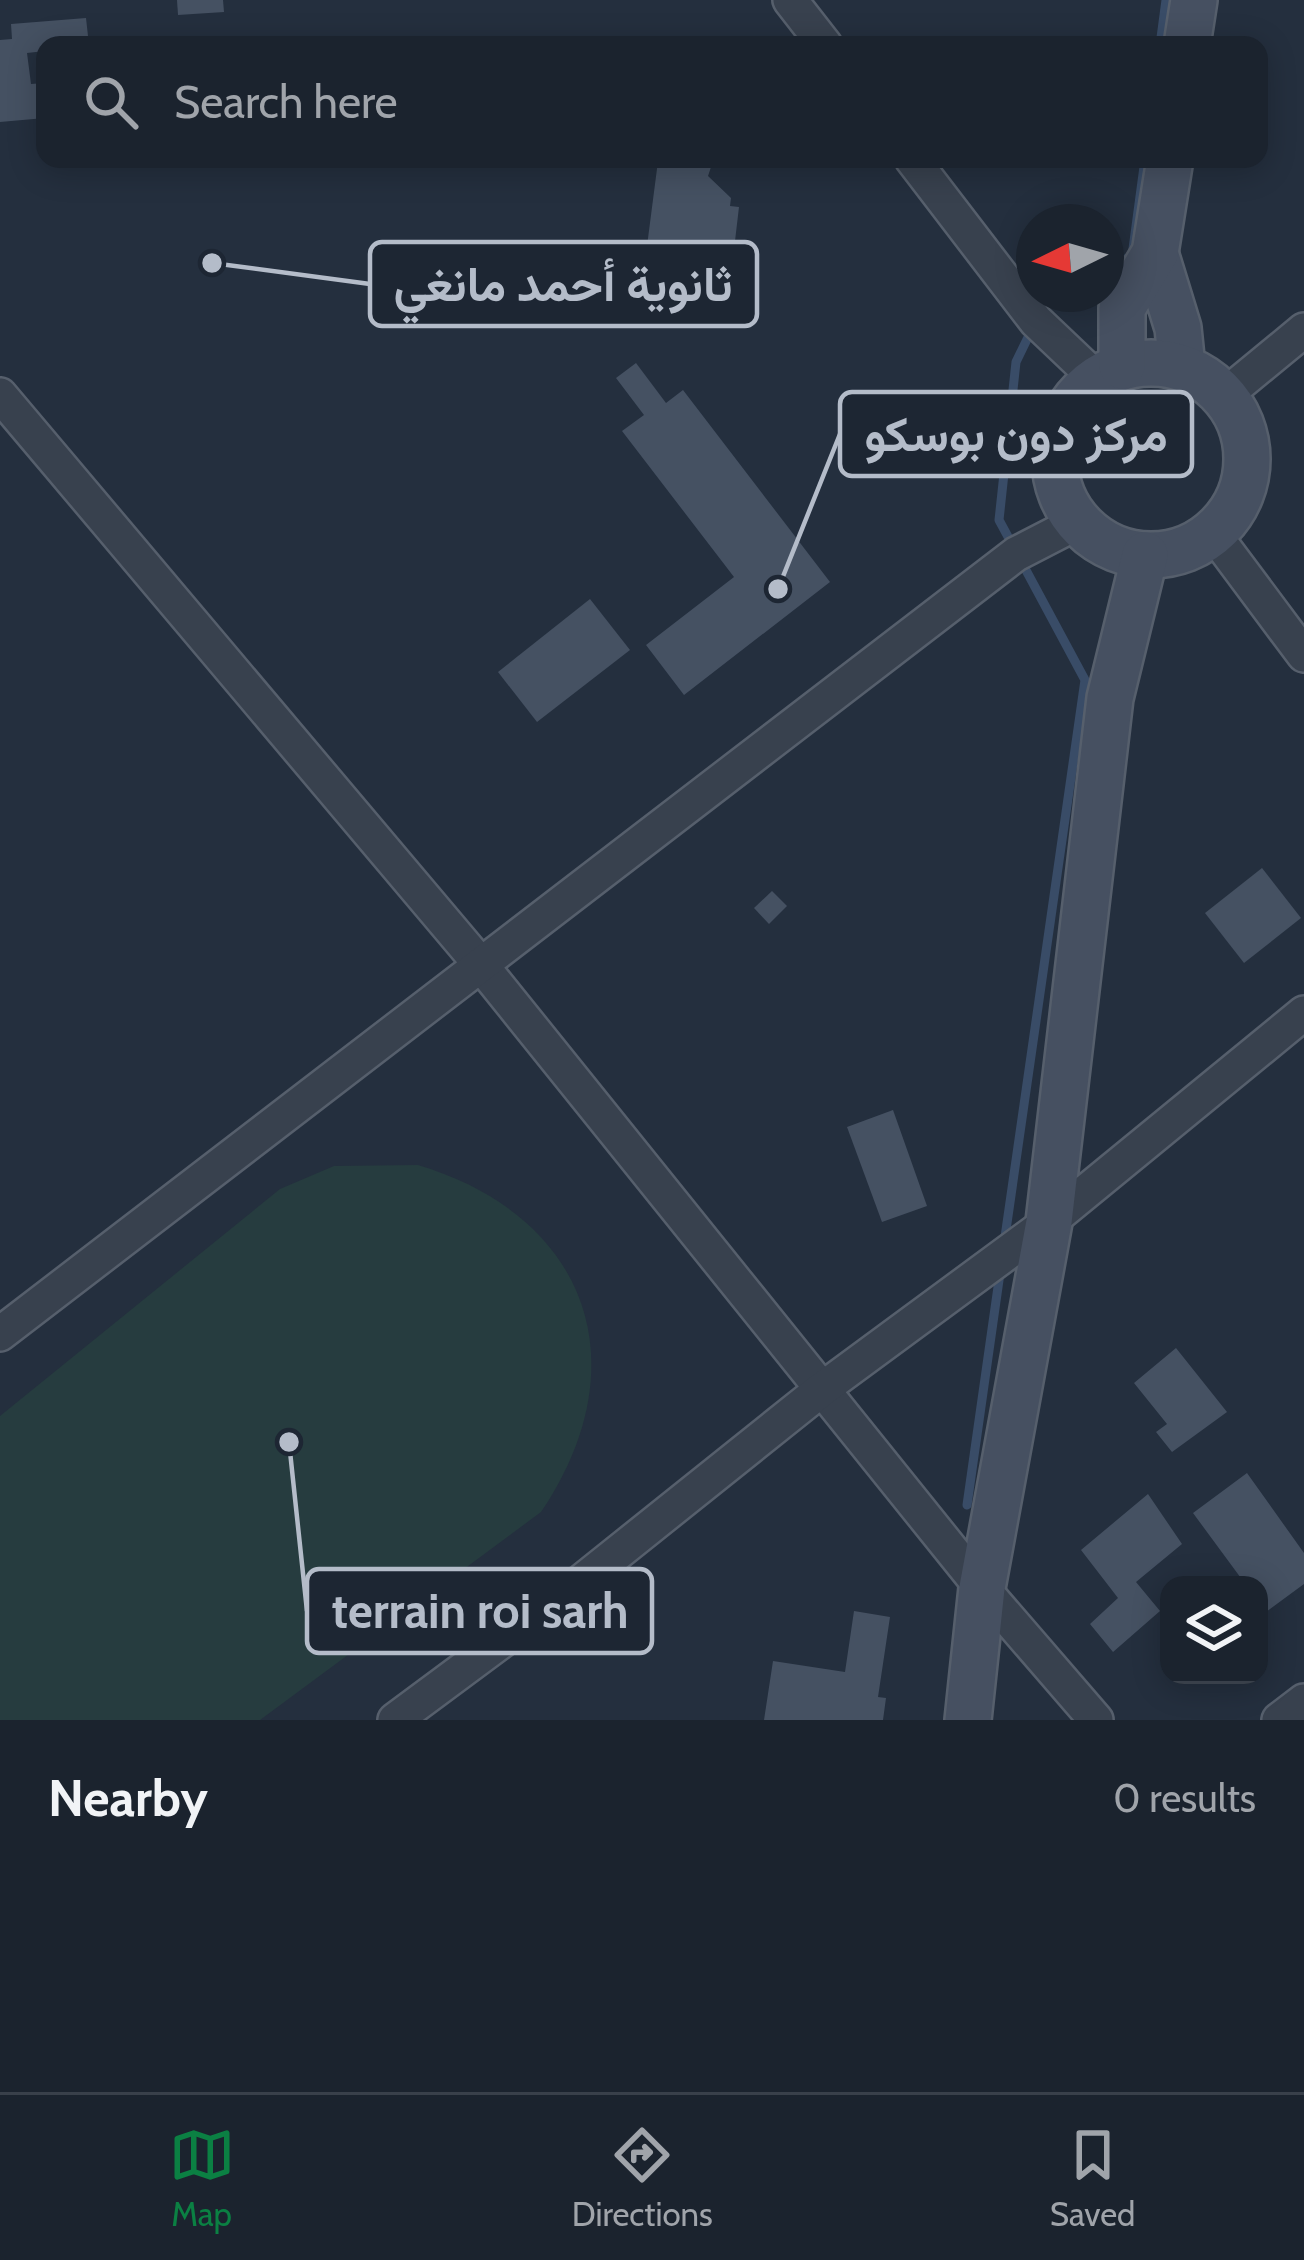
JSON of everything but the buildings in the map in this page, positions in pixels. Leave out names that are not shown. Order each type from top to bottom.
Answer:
[{"type":"street","points":[[790,0],[818,36]]},
{"type":"street","points":[[1188,36],[1194,0]]},
{"type":"street","points":[[919,168],[1036,321],[1109,373]]},
{"type":"street","points":[[1109,373],[1123,308],[1156,253],[1169,168]]},
{"type":"street","points":[[1156,253],[1178,328],[1182,367]]},
{"type":"street","points":[[1224,395],[1304,330]]},
{"type":"street","points":[[1152,362],[1182,367],[1224,395],[1240,422],[1247,451],[1239,496],[1214,533],[1192,546],[1144,555],[1108,544],[1078,522],[1062,494],[1055,462],[1066,416],[1109,373],[1152,362]]},
{"type":"street","points":[[0,395],[481,965],[982,1588],[1096,1720]]},
{"type":"street","points":[[0,1334],[1016,554],[1078,522]]},
{"type":"street","points":[[1214,533],[1304,655]]},
{"type":"street","points":[[968,1720],[982,1588],[1049,1222],[1110,698],[1144,555]]},
{"type":"street","points":[[395,1720],[581,1582],[821,1390],[1049,1222],[1304,1013]]},
{"type":"street","points":[[1279,1720],[1304,1701]]},
{"type":"green space","points":[[418,1165],[476,1188],[523,1220],[558,1258],[581,1302],[591,1351],[588,1403],[571,1457],[541,1512],[260,1720],[0,1720],[0,1416],[280,1189],[334,1166]]},
{"type":"waterway","points":[[1161,36],[1166,0]]},
{"type":"waterway","points":[[1124,260],[1132,256],[1144,168]]},
{"type":"waterway","points":[[1004,1244],[1085,680],[999,520],[1016,362],[1033,327]]},
{"type":"waterway","points":[[967,1505],[1000,1273]]},
{"type":"place","name":"ثانوية أحمد مانغي","points":[[212,263]]},
{"type":"place","name":"مركز دون بوسكو","points":[[778,589]]},
{"type":"place","name":"terrain roi sarh","points":[[289,1442]]}]
